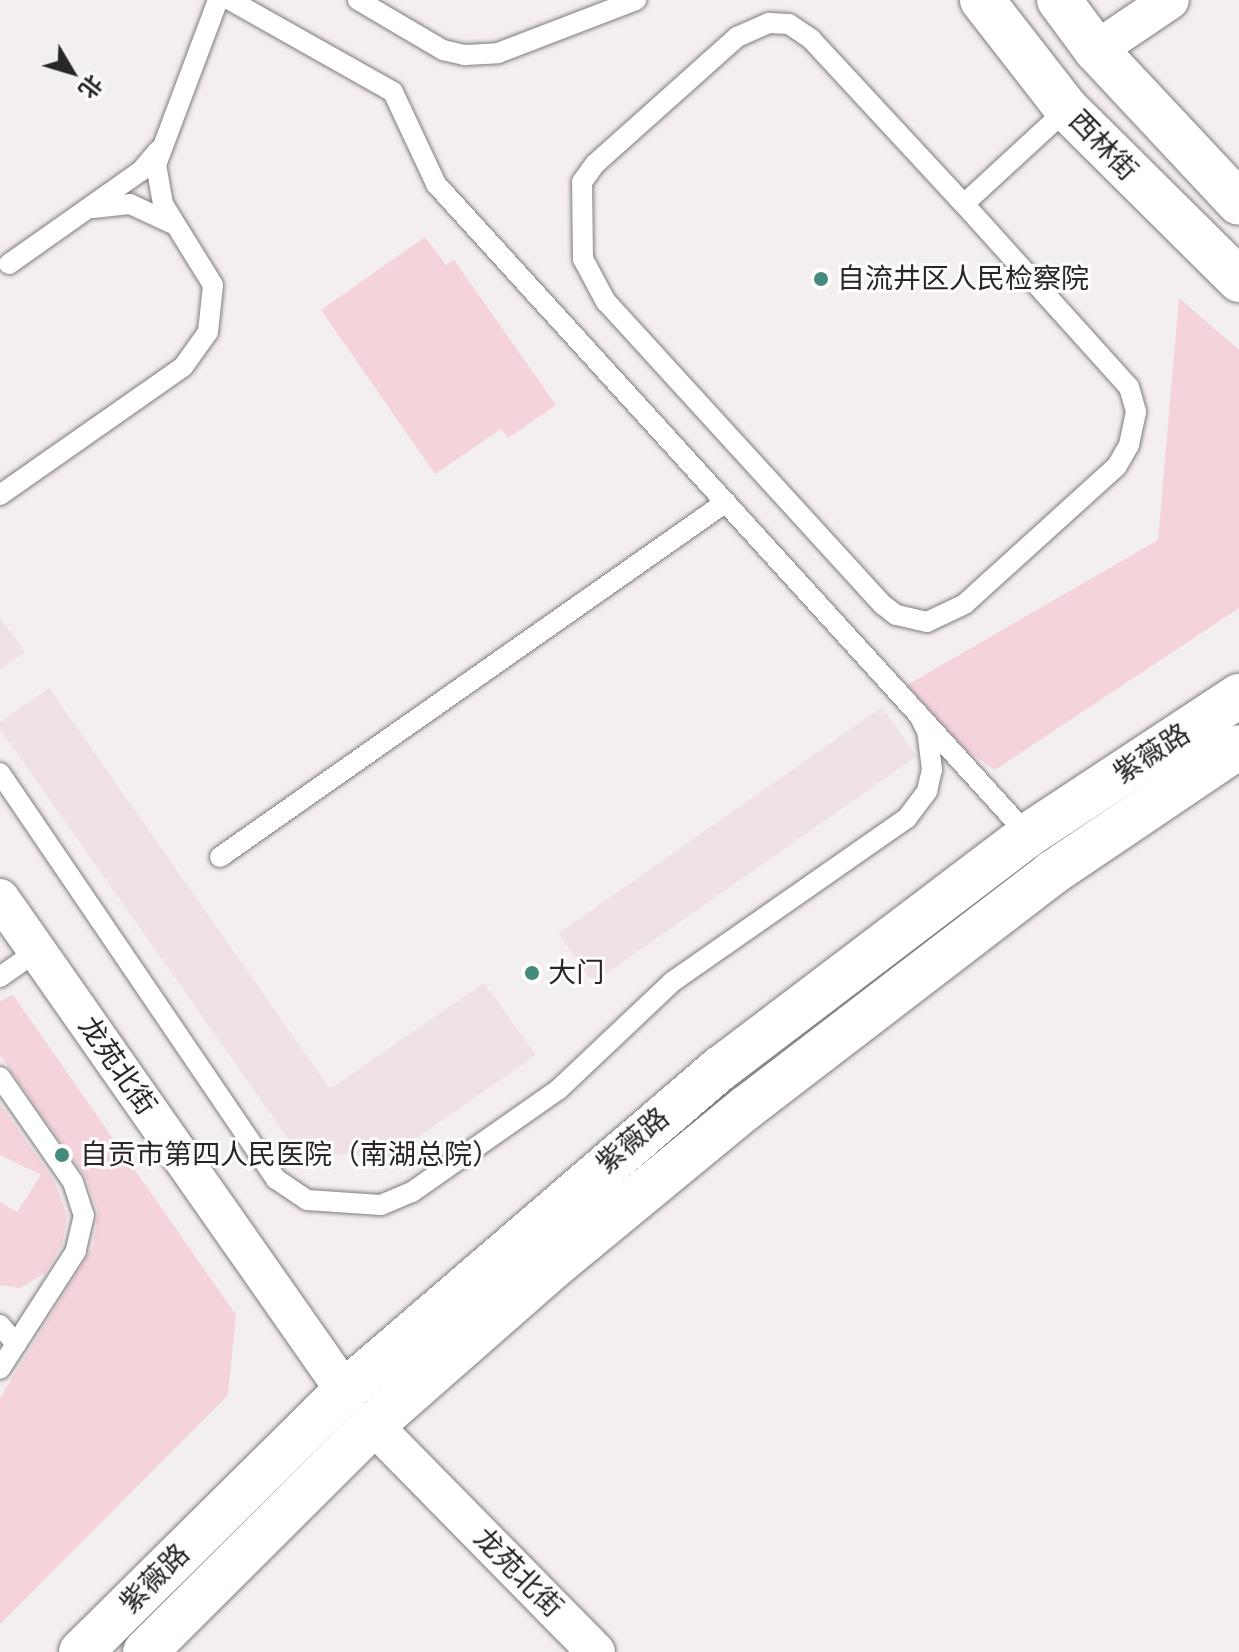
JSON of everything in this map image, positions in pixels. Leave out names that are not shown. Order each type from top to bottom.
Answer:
[{"type":"main road","name":"西林街","points":[[982,0],[1067,109],[1239,280]]},
{"type":"main road","name":"西林街","points":[[1081,18],[1239,203]]},
{"type":"main road","name":"紫薇路","points":[[81,1652],[345,1391],[721,1068],[1028,835],[1239,696]]},
{"type":"main road","name":"紫薇路","points":[[145,1652],[373,1425],[554,1266],[758,1098],[1052,873],[1239,747]]},
{"type":"street","points":[[1081,18],[1170,0]]},
{"type":"street","name":"龙苑北街","points":[[0,898],[345,1391]]},
{"type":"street","name":"龙苑北街","points":[[373,1425],[596,1652]]},
{"type":"lane","points":[[0,495],[183,367],[202,346],[213,318],[213,285],[176,226],[156,186],[160,147],[218,0]]},
{"type":"lane","points":[[230,0],[393,92],[410,118],[421,160],[436,184],[1028,835]]},
{"type":"lane","points":[[358,0],[443,50],[465,55],[498,53],[636,0]]},
{"type":"lane","points":[[769,23],[789,24],[811,39],[964,204],[1129,387],[1136,412],[1129,445],[1117,466],[965,604],[927,622],[896,615],[883,605],[606,302],[583,259],[581,191],[595,164],[737,37],[769,23]]},
{"type":"lane","points":[[964,204],[1067,109]]},
{"type":"lane","points":[[9,264],[141,171],[160,147]]},
{"type":"lane","points":[[82,213],[101,205],[130,204],[176,226]]},
{"type":"lane","points":[[220,857],[726,502]]},
{"type":"lane","points":[[0,773],[276,1179],[307,1200],[381,1205],[412,1192],[559,1089],[672,982],[907,818],[927,791],[932,770],[927,731],[919,715]]},
{"type":"lane","points":[[0,977],[37,951]]},
{"type":"lane","points":[[0,1077],[73,1182],[84,1215],[76,1251],[0,1369]]},
{"type":"lane","points":[[0,1325],[16,1344]]},
{"type":"shaded area","points":[[425,237],[446,265],[454,260],[556,405],[508,438],[501,429],[435,474],[321,310]]},
{"type":"shaded area","points":[[1179,298],[1239,350],[1239,608],[995,770],[967,751],[907,685],[1158,540]]},
{"type":"shaded area","points":[[0,618],[25,652],[0,669]]},
{"type":"shaded area","points":[[49,688],[330,1089],[484,983],[536,1055],[388,1158],[297,1151],[0,729],[0,722]]},
{"type":"shaded area","points":[[882,707],[916,756],[593,983],[558,934]]},
{"type":"shaded area","name":"自贡市第四人民医院（南湖总院）","points":[[13,995],[236,1315],[228,1395],[0,1624],[0,1398],[93,1247],[98,1212],[86,1178],[0,1055],[0,1001]]},
{"type":"shaded area","points":[[0,1104],[55,1182],[67,1216],[62,1245],[45,1273],[20,1288],[0,1285],[0,1202],[17,1212],[41,1175],[0,1155]]},
{"type":"place","name":"自流井区人民检察院","points":[[821,279]]},
{"type":"place","name":"大门","points":[[532,973]]},
{"type":"place","name":"自贡市第四人民医院（南湖总院）","points":[[62,1155]]}]
